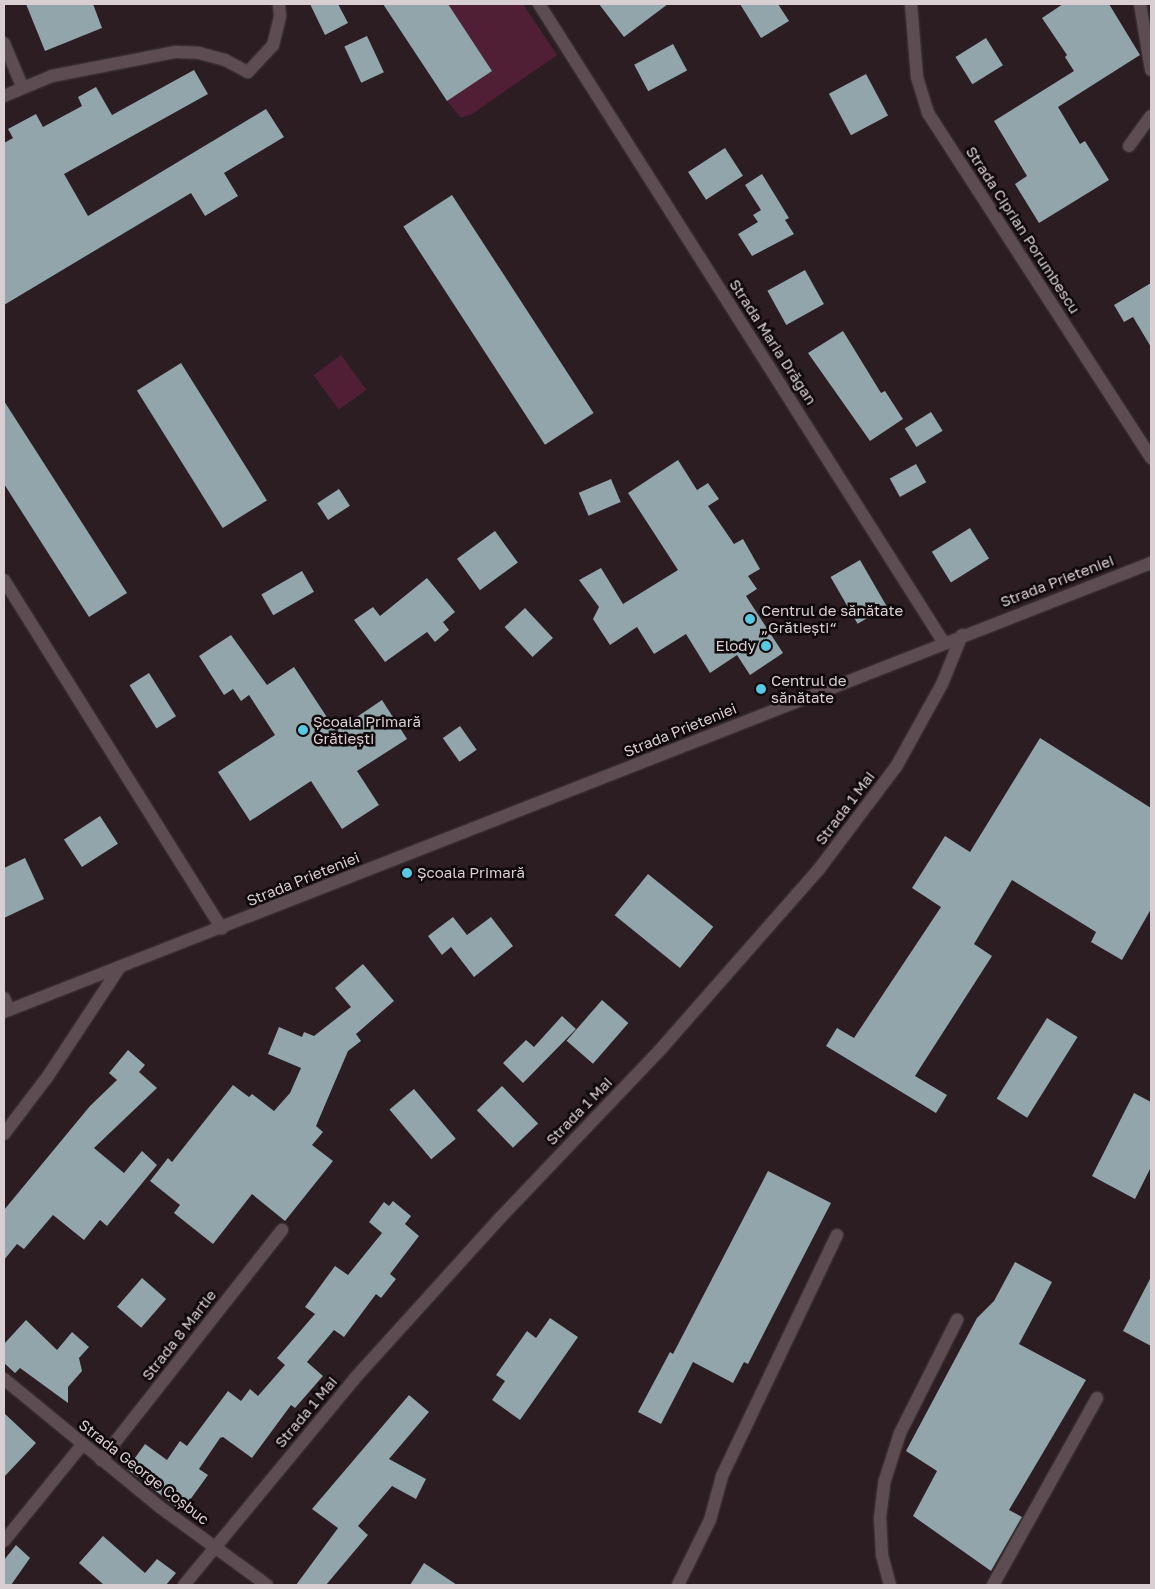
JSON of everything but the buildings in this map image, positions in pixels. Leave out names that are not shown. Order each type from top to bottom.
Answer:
[{"type":"street","points":[[4,96],[22,86],[52,76],[176,52],[208,55],[248,72],[273,45],[280,16],[279,4]]},
{"type":"street","name":"Strada Maria Drăgan","points":[[539,4],[944,642]]},
{"type":"street","name":"Strada Ciprian Porumbescu","points":[[911,4],[917,77],[928,113],[1151,452]]},
{"type":"street","points":[[1140,4],[1151,70]]},
{"type":"street","points":[[4,43],[22,86]]},
{"type":"street","points":[[1129,146],[1151,116]]},
{"type":"street","name":"Strada Prieteniei","points":[[5,1006],[120,967],[222,929],[944,642],[1151,563]]},
{"type":"street","points":[[4,580],[222,929]]},
{"type":"street","name":"Strada 1 Mai","points":[[184,1585],[355,1378],[501,1217],[660,1050],[819,869],[896,766],[942,684],[962,635]]},
{"type":"street","points":[[4,1134],[48,1076],[120,967]]},
{"type":"street","name":"Strada 8 Martie","points":[[102,1460],[282,1230]]},
{"type":"street","points":[[678,1585],[710,1520],[722,1476],[837,1235]]},
{"type":"street","points":[[890,1585],[882,1555],[880,1527],[885,1480],[900,1433],[956,1320]]},
{"type":"street","name":"Strada George Coșbuc","points":[[4,1379],[82,1445],[214,1548],[267,1585]]},
{"type":"street","points":[[993,1585],[1097,1398]]},
{"type":"street","points":[[4,1541],[82,1445]]},
{"type":"shaded area","points":[[448,4],[523,4],[557,55],[472,114],[461,118],[447,101],[492,71]]},
{"type":"shaded area","points":[[341,355],[366,390],[339,410],[313,375]]},
{"type":"place","name":"Centrul de sănătate „Grătiești“","points":[[750,619]]},
{"type":"place","name":"Elody","points":[[766,646]]},
{"type":"place","name":"Centrul de sănătate","points":[[761,689]]},
{"type":"place","name":"Școala Primară Grătiești","points":[[303,730]]},
{"type":"place","name":"Școala Primară","points":[[407,873]]}]
